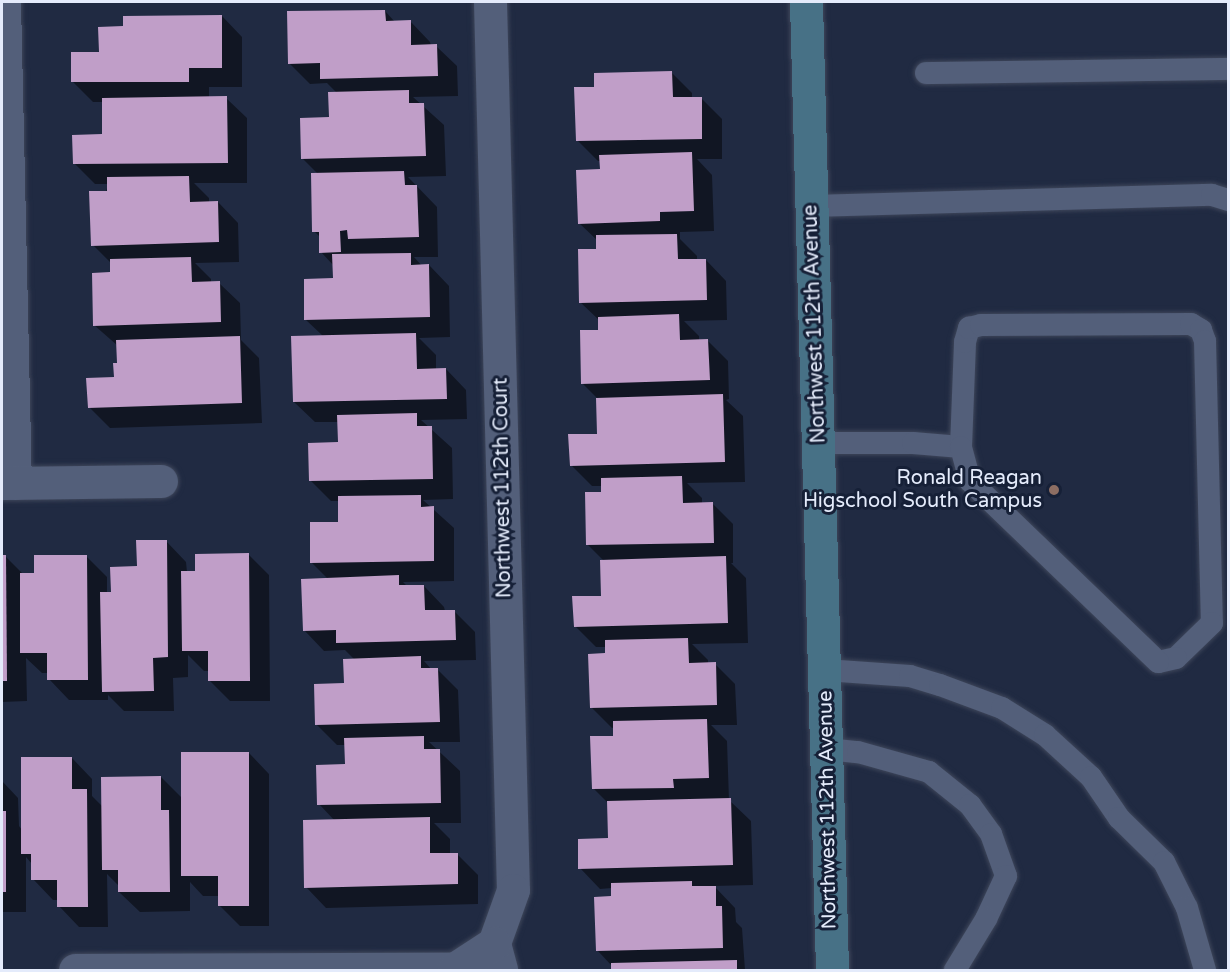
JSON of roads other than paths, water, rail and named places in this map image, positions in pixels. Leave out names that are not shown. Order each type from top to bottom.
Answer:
[{"type":"street","points":[[4,2],[8,483],[161,481]]},
{"type":"street","name":"Northwest 112th Court","points":[[490,2],[513,890],[498,957]]},
{"type":"street","name":"Northwest 112th Avenue","points":[[806,2],[832,970]]},
{"type":"street","points":[[75,970],[454,969],[498,957]]},
{"type":"lane","points":[[926,73],[1228,69]]},
{"type":"lane","points":[[812,206],[1212,195],[1228,200]]},
{"type":"lane","points":[[1174,322],[1191,324],[1201,330],[1205,341],[1212,623],[1176,658],[1158,662],[970,481],[962,447],[965,342],[969,328],[981,325],[1174,322]]},
{"type":"lane","points":[[818,442],[913,442],[962,447]]},
{"type":"lane","points":[[825,670],[910,676],[1002,708],[1045,735],[1091,777],[1119,818],[1164,862],[1187,908],[1205,970]]},
{"type":"lane","points":[[827,749],[858,752],[929,772],[970,805],[991,834],[1006,876],[986,919],[955,970]]},
{"type":"place","name":"Ronald Reagan Higschool South Campus","points":[[1054,490]]}]
